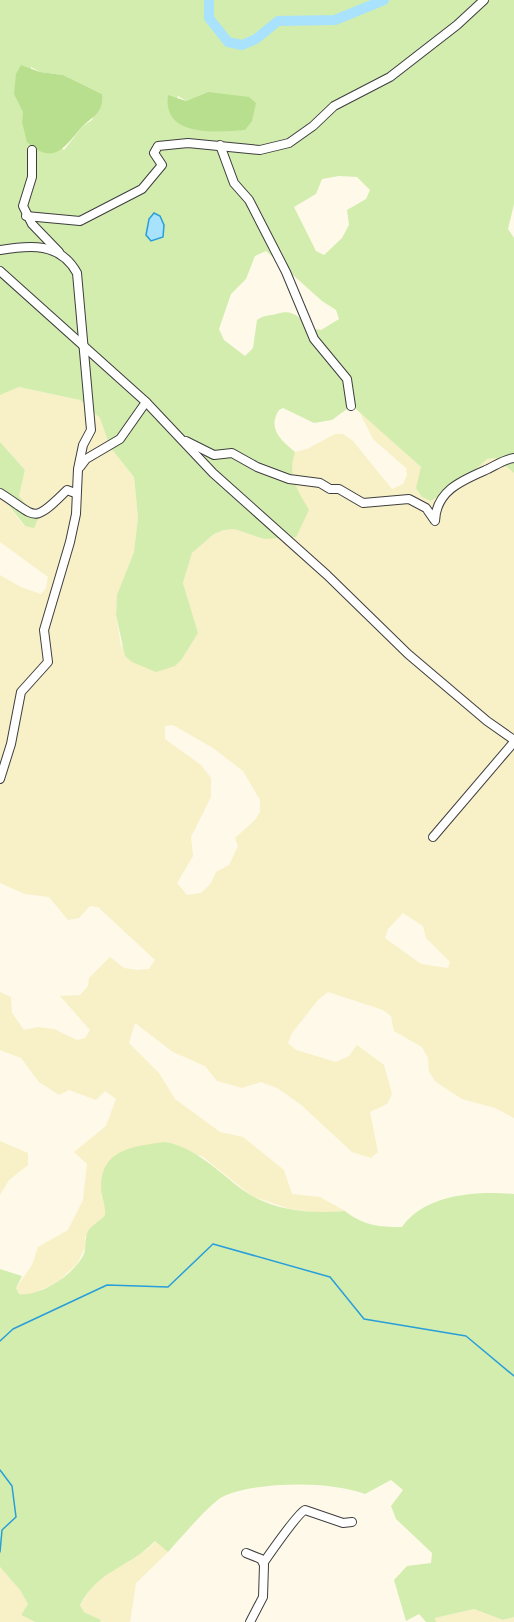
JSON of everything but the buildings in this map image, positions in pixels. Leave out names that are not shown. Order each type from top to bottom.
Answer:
[{"type":"street","points":[[26,216],[80,221],[142,189],[162,165],[154,153],[158,146],[188,143],[260,150],[277,147],[299,137],[334,106],[390,77],[457,25],[484,0]]},
{"type":"street","points":[[220,145],[234,183],[249,200],[286,273],[314,339],[347,379],[351,406]]},
{"type":"street","points":[[0,779],[11,744],[21,692],[48,662],[44,630],[70,542],[76,514],[75,494],[78,469],[83,445],[91,430],[77,273],[72,263],[41,235],[26,216],[23,206],[32,177],[32,150]]},
{"type":"street","points":[[0,250],[37,246],[62,254]]},
{"type":"street","points":[[0,271],[146,402],[213,473],[327,575],[408,654],[514,741],[433,837]]},
{"type":"street","points":[[78,469],[86,459],[120,439],[146,402]]},
{"type":"street","points":[[180,438],[214,455],[224,456],[232,453],[256,467],[289,479],[320,483],[330,489],[339,489],[363,503],[410,499],[426,508],[435,521],[438,502],[459,481],[514,458]]},
{"type":"street","points":[[0,493],[27,514],[36,514],[50,508],[67,490],[75,494]]},
{"type":"street","points":[[250,1622],[263,1597],[264,1562],[290,1530],[299,1513],[305,1510],[343,1523],[352,1522]]},
{"type":"street","points":[[246,1552],[264,1562]]},
{"type":"shaded area","points":[[19,387],[80,400],[100,418],[110,447],[134,477],[138,517],[134,552],[117,596],[116,615],[121,646],[182,659],[198,633],[183,583],[192,553],[214,534],[224,530],[234,529],[264,539],[292,480],[291,465],[295,452],[307,449],[335,434],[343,434],[353,441],[392,489],[403,484],[407,475],[406,468],[373,439],[359,411],[421,467],[422,497],[431,501],[464,480],[486,459],[496,458],[514,473],[514,1118],[495,1108],[462,1099],[436,1082],[429,1072],[428,1058],[422,1047],[394,1031],[391,1016],[383,1010],[328,992],[318,1000],[292,1033],[288,1043],[296,1050],[336,1062],[349,1056],[357,1045],[384,1065],[392,1094],[387,1104],[370,1112],[378,1152],[371,1158],[352,1152],[300,1104],[277,1088],[261,1082],[242,1088],[217,1081],[205,1066],[173,1052],[135,1023],[129,1043],[159,1073],[175,1099],[220,1132],[243,1137],[284,1170],[292,1194],[320,1197],[345,1211],[322,1213],[290,1209],[252,1196],[203,1157],[165,1142],[101,1196],[106,1205],[105,1215],[85,1237],[86,1246],[77,1264],[56,1283],[29,1295],[19,1294],[16,1288],[32,1265],[38,1247],[68,1230],[83,1200],[87,1164],[74,1152],[106,1126],[116,1099],[105,1091],[96,1100],[69,1090],[59,1095],[39,1082],[21,1058],[0,1050],[0,992],[11,997],[12,1013],[24,1030],[38,1027],[54,1029],[77,1040],[85,1038],[90,1030],[60,996],[80,995],[88,986],[89,978],[110,957],[124,968],[137,970],[149,969],[155,960],[98,907],[90,906],[79,918],[68,920],[49,897],[25,894],[0,883],[0,575],[21,587],[41,594],[46,588],[48,577],[0,542],[0,494],[24,526],[38,519],[19,496],[25,470],[0,442],[0,395]],"holes":[[[173,725],[213,748],[243,771],[260,800],[260,812],[255,820],[235,838],[238,846],[229,865],[216,872],[211,883],[201,893],[187,895],[177,883],[193,856],[191,837],[211,797],[211,778],[201,765],[165,739],[165,726]],[[403,913],[423,926],[426,938],[450,962],[448,968],[421,964],[385,938],[388,929]]]},
{"type":"shaded area","points":[[0,1141],[28,1153],[28,1165],[9,1180],[0,1195]]},
{"type":"shaded area","points":[[156,1541],[168,1552],[136,1583],[130,1622],[100,1622],[101,1620],[84,1612],[80,1605],[97,1580],[148,1549]]},
{"type":"shaded area","points":[[0,1567],[20,1590],[28,1604],[21,1615],[35,1622],[0,1622]]},
{"type":"shaded area","points":[[474,1609],[503,1620],[514,1617],[514,1622],[436,1622],[435,1618]]},
{"type":"green space","points":[[0,0],[514,0],[514,204],[508,229],[514,238],[514,473],[496,458],[487,459],[464,480],[431,501],[422,497],[416,488],[421,467],[356,409],[347,409],[332,420],[314,423],[283,408],[279,410],[274,423],[275,428],[281,439],[295,452],[292,468],[294,482],[309,510],[296,537],[264,539],[234,529],[224,530],[214,534],[192,553],[183,583],[198,633],[175,666],[156,672],[132,662],[125,656],[116,615],[117,595],[134,552],[138,517],[134,477],[110,447],[100,418],[80,400],[19,387],[0,395]],"holes":[[[31,67],[40,72],[63,75],[102,94],[92,120],[83,126],[64,150],[22,122]],[[208,92],[170,114],[178,96],[186,101]],[[339,176],[357,177],[370,190],[366,199],[347,210],[349,225],[342,238],[324,255],[316,251],[294,207],[316,194],[322,179]],[[266,251],[322,301],[336,310],[339,319],[321,330],[309,328],[298,317],[287,312],[262,317],[257,320],[253,348],[245,356],[224,340],[219,329],[231,294],[246,279],[255,256]]]},
{"type":"green space","points":[[21,65],[40,72],[63,75],[102,94],[101,106],[96,114],[63,148],[57,151],[44,153],[27,142],[22,122],[23,112],[14,94],[16,74]]},
{"type":"green space","points":[[208,92],[249,97],[256,103],[252,121],[245,130],[194,129],[174,119],[168,109],[168,95],[186,101]]},
{"type":"green space","points":[[0,442],[25,470],[19,496],[38,519],[34,528],[25,526],[0,494]]},
{"type":"green space","points":[[165,1142],[197,1155],[243,1190],[266,1203],[292,1210],[345,1211],[359,1220],[379,1226],[402,1227],[424,1208],[453,1197],[484,1193],[514,1194],[514,1617],[503,1620],[474,1609],[435,1618],[436,1622],[426,1622],[419,1614],[406,1621],[394,1580],[407,1566],[431,1563],[432,1553],[396,1519],[391,1506],[403,1490],[391,1480],[365,1494],[334,1487],[295,1484],[256,1488],[224,1496],[204,1513],[168,1552],[155,1541],[135,1558],[96,1583],[80,1605],[84,1612],[101,1620],[100,1622],[35,1622],[21,1615],[28,1604],[20,1590],[0,1567],[0,1269],[22,1276],[16,1288],[19,1294],[37,1292],[56,1283],[79,1262],[84,1254],[88,1231],[105,1215],[101,1187],[102,1174],[107,1164],[113,1157],[131,1148]]},
{"type":"water","points":[[154,213],[160,216],[164,225],[163,237],[151,241],[146,235],[149,219]]},
{"type":"waterway","points":[[209,0],[209,18],[228,42],[242,45],[256,39],[278,21],[335,20],[384,0]]},
{"type":"waterway","points":[[0,1341],[13,1329],[107,1285],[168,1287],[213,1244],[330,1277],[364,1319],[466,1336],[514,1376]]},
{"type":"waterway","points":[[0,1470],[12,1486],[16,1517],[2,1530],[0,1552]]}]
